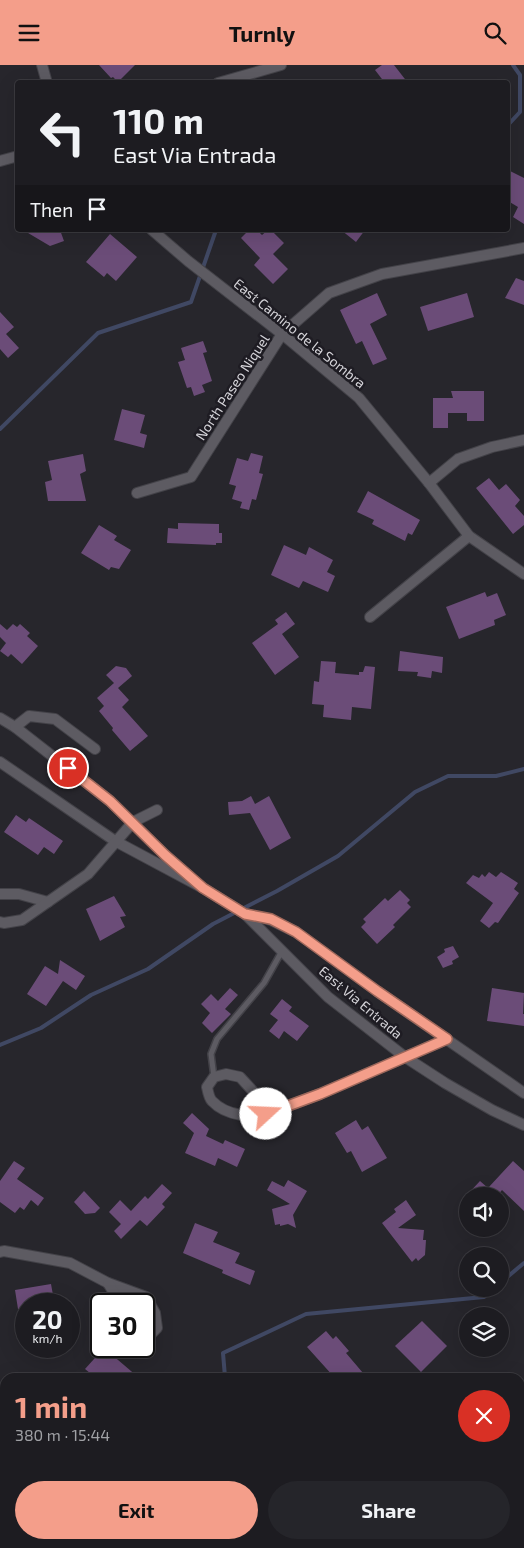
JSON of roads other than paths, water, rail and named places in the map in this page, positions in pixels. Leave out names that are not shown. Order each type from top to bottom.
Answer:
[{"type":"street","points":[[42,65],[46,80]]},
{"type":"street","points":[[228,80],[281,65]]},
{"type":"street","points":[[0,161],[15,157]]},
{"type":"street","name":"East Camino de la Sombra","points":[[154,232],[359,398],[429,483],[469,536],[524,574]]},
{"type":"street","name":"North Paseo Niquel","points":[[137,493],[191,477],[282,334],[329,293],[382,274],[524,248]]},
{"type":"street","points":[[429,483],[458,459],[492,447],[524,440]]},
{"type":"street","points":[[370,617],[469,536]]},
{"type":"street","points":[[15,727],[29,716],[55,719],[95,749]]},
{"type":"street","name":"East Via Entrada","points":[[0,717],[110,801],[165,855],[203,888]]},
{"type":"street","name":"East Via Entrada","points":[[0,762],[115,841],[203,888],[245,914],[328,997],[405,1057],[444,1083],[492,1110],[524,1124]]},
{"type":"street","points":[[0,922],[22,920],[88,874],[115,841],[133,823],[157,810]]},
{"type":"street","points":[[0,894],[19,894],[48,902]]},
{"type":"street","name":"East Via Entrada","points":[[245,914],[271,919],[296,932],[524,1093]]},
{"type":"street","points":[[272,1112],[240,1077],[226,1074],[214,1077],[207,1087],[211,1100],[226,1112],[244,1115],[266,1114],[272,1112],[320,1094],[447,1039]]},
{"type":"street","points":[[0,1251],[70,1263],[108,1283],[135,1293]]},
{"type":"street","points":[[108,1283],[114,1293]]},
{"type":"street","points":[[155,1313],[157,1328],[155,1330]]},
{"type":"lane","points":[[214,1077],[211,1054],[217,1039],[264,983],[282,951]]},
{"type":"waterway","points":[[510,123],[520,112],[520,75],[513,65]]},
{"type":"waterway","points":[[0,429],[98,333],[191,302],[215,232]]},
{"type":"waterway","points":[[0,1045],[41,1028],[91,995],[148,969],[213,924],[277,891],[338,856],[415,792],[448,776],[496,776],[524,769]]},
{"type":"waterway","points":[[509,1276],[524,1263]]},
{"type":"waterway","points":[[225,1373],[223,1353],[306,1314],[484,1297]]}]
